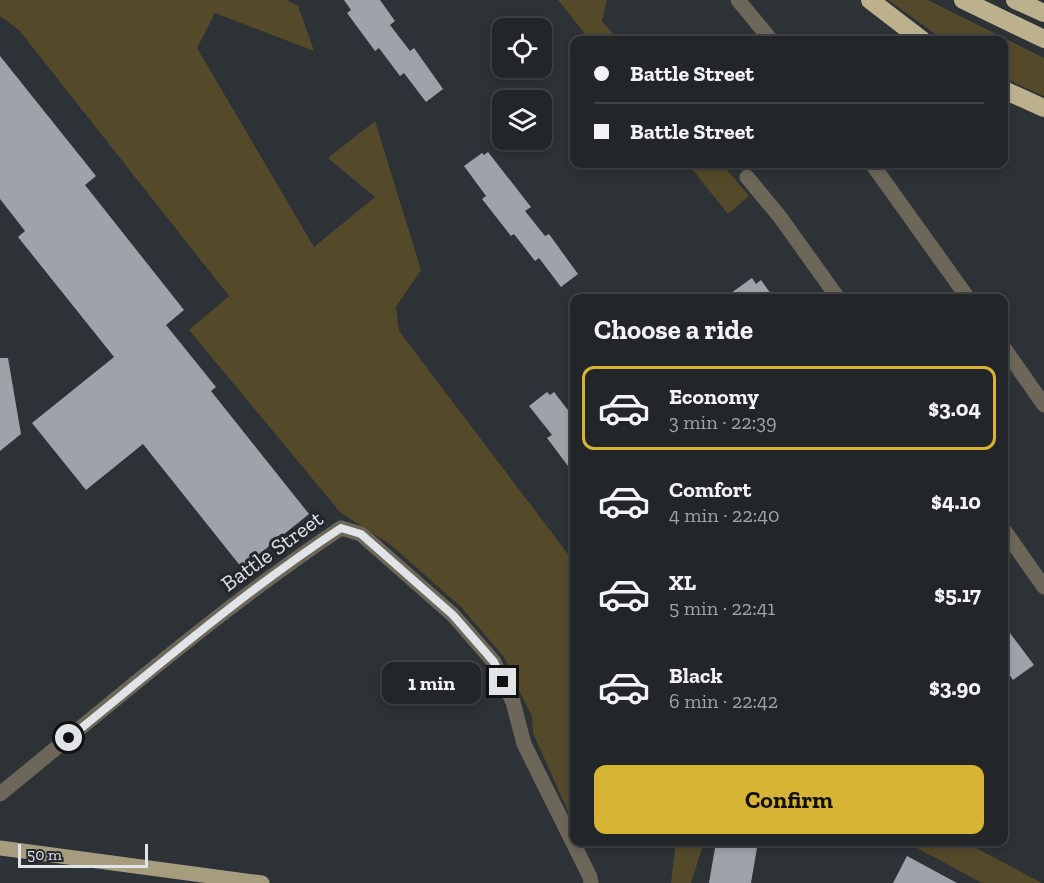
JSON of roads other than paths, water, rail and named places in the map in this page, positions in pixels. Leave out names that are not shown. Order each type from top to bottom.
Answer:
[{"type":"highway","points":[[870,0],[917,36]]},
{"type":"highway","points":[[963,0],[1044,39]]},
{"type":"highway","points":[[1015,0],[1044,13]]},
{"type":"highway","points":[[1008,92],[1044,108]]},
{"type":"main road","points":[[0,848],[262,883]]},
{"type":"street","points":[[738,0],[768,36]]},
{"type":"street","points":[[875,168],[965,294]]},
{"type":"street","points":[[747,177],[780,217],[835,294]]},
{"type":"street","points":[[1008,354],[1044,405]]},
{"type":"street","name":"Battle Street","points":[[0,794],[187,642],[298,556],[341,528],[361,534],[453,615],[494,662],[513,702],[524,744],[570,837]]},
{"type":"street","points":[[1008,537],[1044,587]]},
{"type":"street","name":"Battle Street","points":[[575,846],[591,883]]}]
